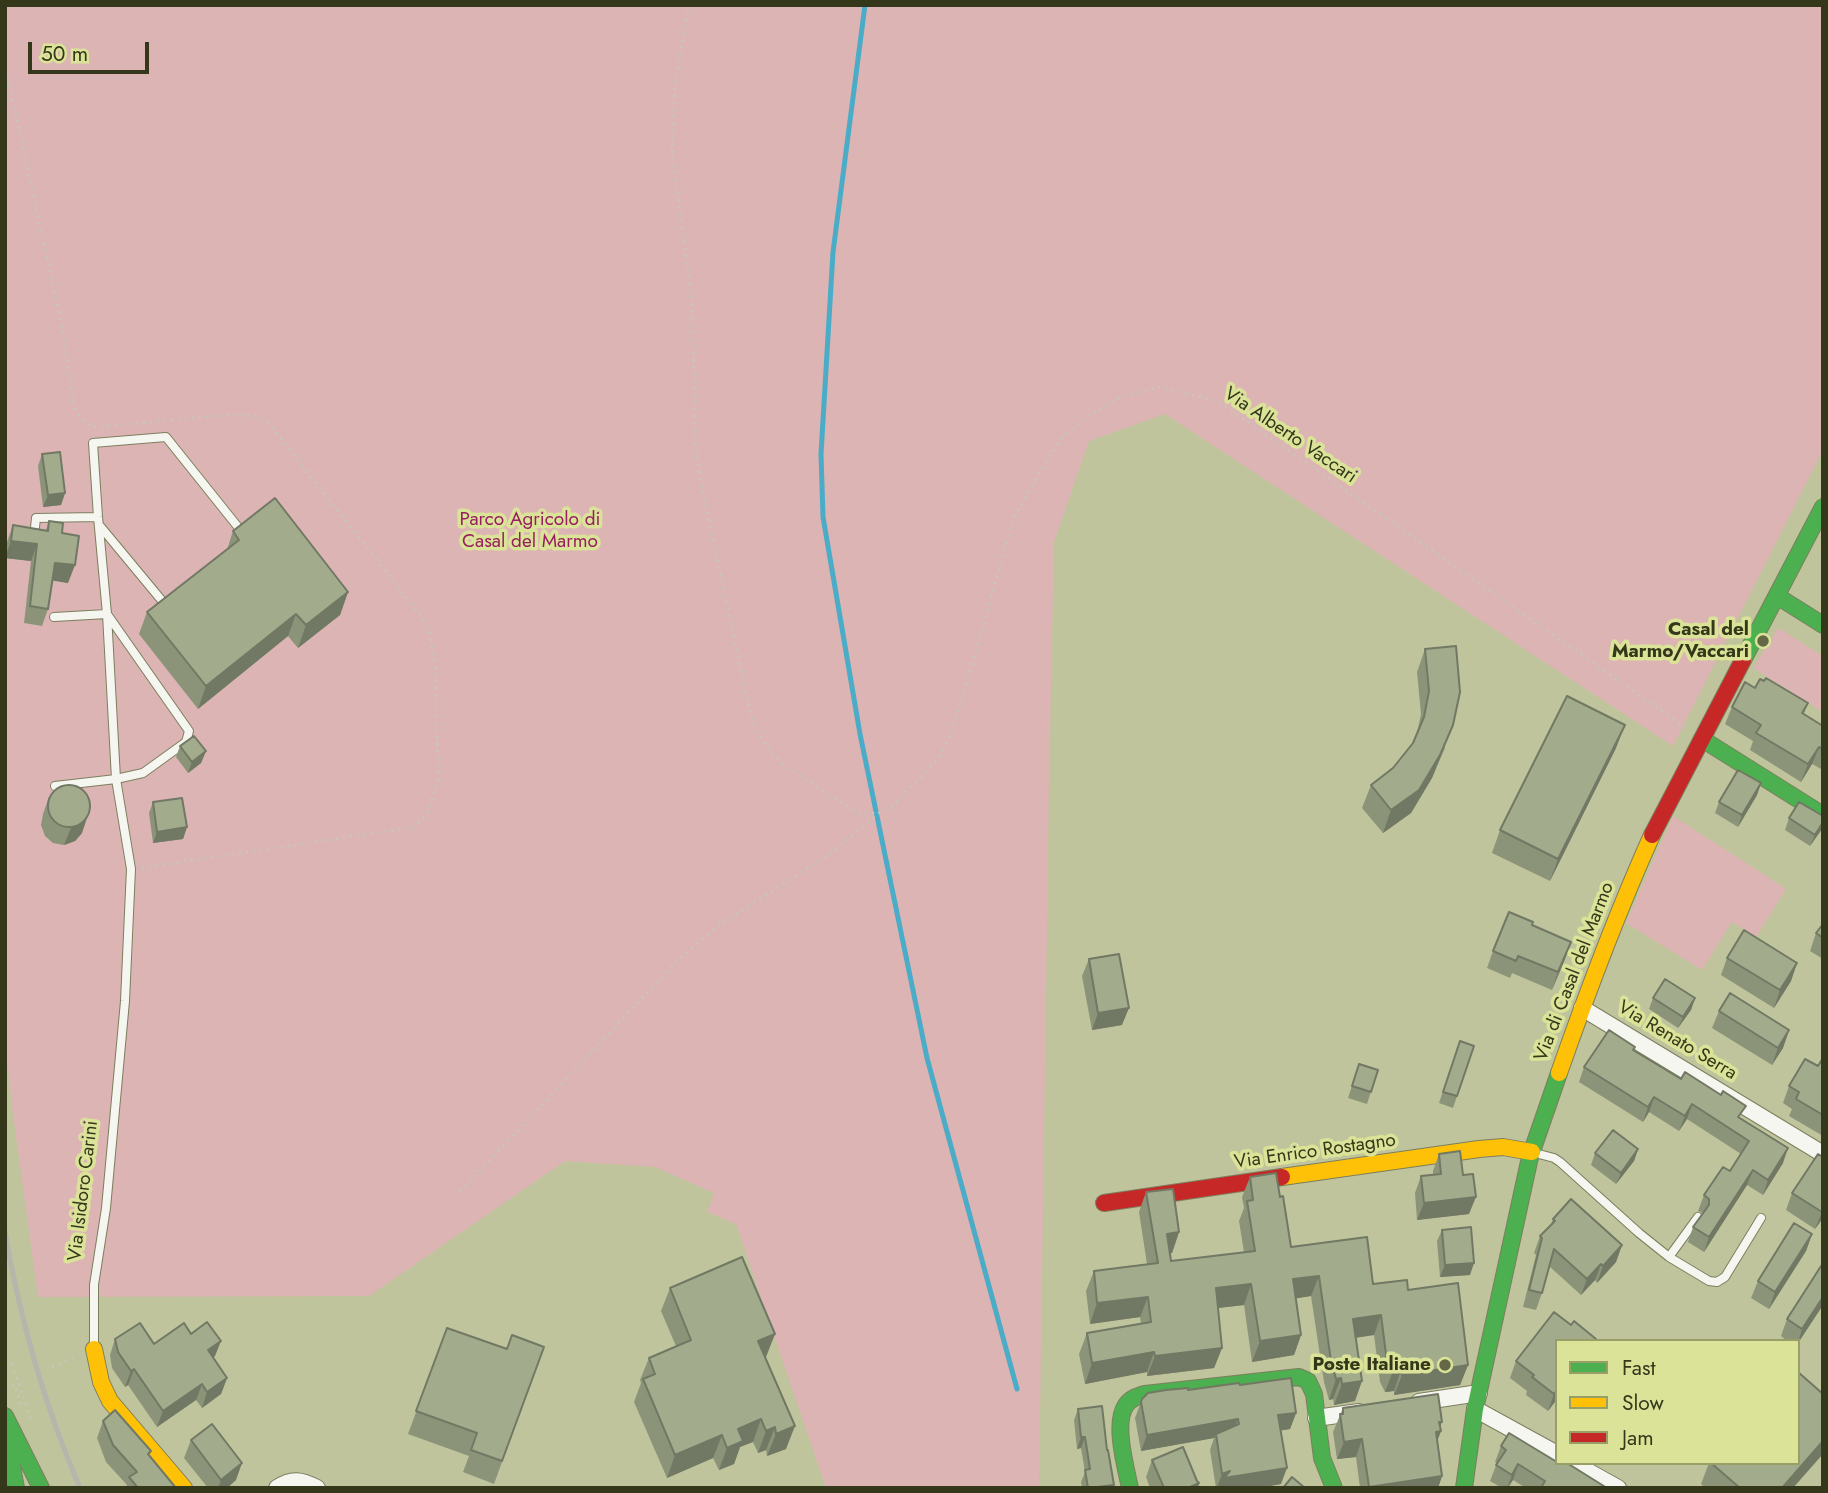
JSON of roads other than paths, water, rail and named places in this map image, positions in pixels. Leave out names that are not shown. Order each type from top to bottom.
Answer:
[{"type":"main road","name":"Via di Casal del Marmo","points":[[1464,1488],[1477,1401],[1532,1152],[1582,1008],[1629,886],[1654,831],[1823,507]]},
{"type":"main road","points":[[1777,596],[1823,625]]},
{"type":"main road","points":[[1702,739],[1823,815]]},
{"type":"main road","name":"Via Enrico Rostagno","points":[[1104,1203],[1479,1149],[1503,1147],[1532,1152]]},
{"type":"main road","name":"Via Isidoro Carini","points":[[94,1349],[100,1382],[110,1401],[184,1488]]},
{"type":"main road","points":[[1130,1488],[1121,1422],[1123,1409],[1139,1396],[1301,1377],[1308,1381],[1312,1388],[1322,1458],[1334,1488]]},
{"type":"main road","points":[[5,1416],[41,1488]]},
{"type":"main road","points":[[5,1430],[16,1488]]},
{"type":"street","name":"Via Renato Serra","points":[[1582,1008],[1823,1154]]},
{"type":"street","points":[[1398,1406],[1477,1401],[1555,1453]]},
{"type":"street","points":[[1316,1418],[1370,1410]]},
{"type":"street","points":[[1577,1465],[1618,1488]]},
{"type":"street","points":[[277,1488],[296,1480],[317,1488]]},
{"type":"lane","name":"Via Isidoro Carini","points":[[94,1349],[94,1285],[106,1208],[122,1028],[131,869],[116,779],[107,614],[93,443],[166,437],[239,527]]},
{"type":"lane","points":[[33,538],[36,518],[98,521],[163,602]]},
{"type":"lane","points":[[54,617],[107,614],[189,731],[186,742],[143,773],[55,786]]},
{"type":"lane","points":[[1532,1152],[1560,1162],[1669,1257],[1709,1281],[1717,1282],[1725,1277],[1761,1217]]},
{"type":"lane","points":[[1669,1257],[1698,1217]]},
{"type":"waterway","points":[[865,5],[833,252],[821,454],[823,517],[860,734],[927,1058],[1017,1389]]},
{"type":"railway","points":[[5,1232],[35,1362],[80,1488]]},
{"type":"place","name":"Casal del Marmo/Vaccari","points":[[1763,641]]},
{"type":"place","name":"Poste Italiane","points":[[1445,1365]]},
{"type":"park label","name":"Parco Agricolo di Casal del Marmo","points":[[530,531]]}]
